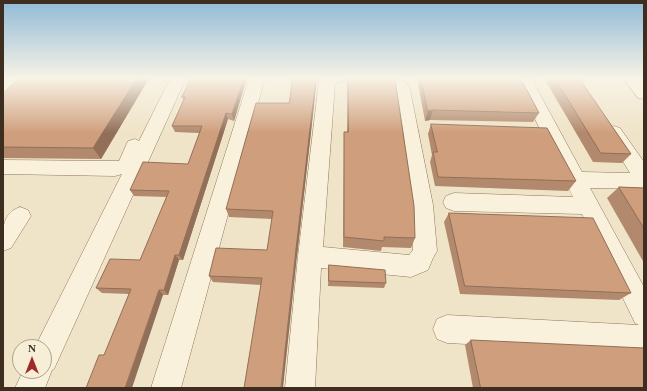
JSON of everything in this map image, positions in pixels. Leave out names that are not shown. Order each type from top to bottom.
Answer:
[{"type":"street","points":[[3,167],[115,169],[126,166],[158,96]]},
{"type":"street","points":[[52,342],[170,96]]},
{"type":"street","points":[[166,388],[252,96]]},
{"type":"street","points":[[300,388],[310,256],[326,96]]},
{"type":"street","points":[[310,256],[411,266],[419,262],[425,251],[422,205],[403,96]]},
{"type":"street","points":[[529,96],[541,129],[574,180],[644,314]]},
{"type":"street","points":[[604,118],[642,184]]},
{"type":"street","points":[[574,180],[642,184]]},
{"type":"street","points":[[454,202],[588,206]]},
{"type":"street","points":[[3,241],[20,216]]},
{"type":"street","points":[[447,329],[644,340]]},
{"type":"building","points":[[3,96],[126,96],[93,148],[3,147]]},
{"type":"building","points":[[238,96],[232,114],[226,113],[179,255],[175,255],[164,290],[159,290],[125,388],[86,388],[99,355],[104,355],[131,289],[96,288],[110,259],[140,260],[169,191],[130,190],[143,162],[188,164],[202,126],[172,126],[185,97],[182,97]]},
{"type":"building","points":[[290,96],[314,96],[281,388],[244,388],[262,278],[209,276],[216,248],[267,250],[273,211],[226,209],[256,103],[289,103]]},
{"type":"building","points":[[348,96],[398,96],[414,206],[415,238],[384,237],[384,241],[344,237],[344,132],[348,132]]},
{"type":"building","points":[[425,96],[530,96],[539,113],[433,110],[428,111]]},
{"type":"building","points":[[566,96],[591,96],[631,154],[601,153]]},
{"type":"building","points":[[431,124],[547,128],[576,181],[438,177],[433,152],[437,152]]},
{"type":"building","points":[[619,187],[644,188],[644,228]]},
{"type":"building","points":[[449,213],[593,218],[631,293],[465,286]]},
{"type":"building","points":[[329,265],[385,270],[386,283],[329,281]]},
{"type":"building","points":[[471,340],[644,348],[644,388],[481,388]]}]
